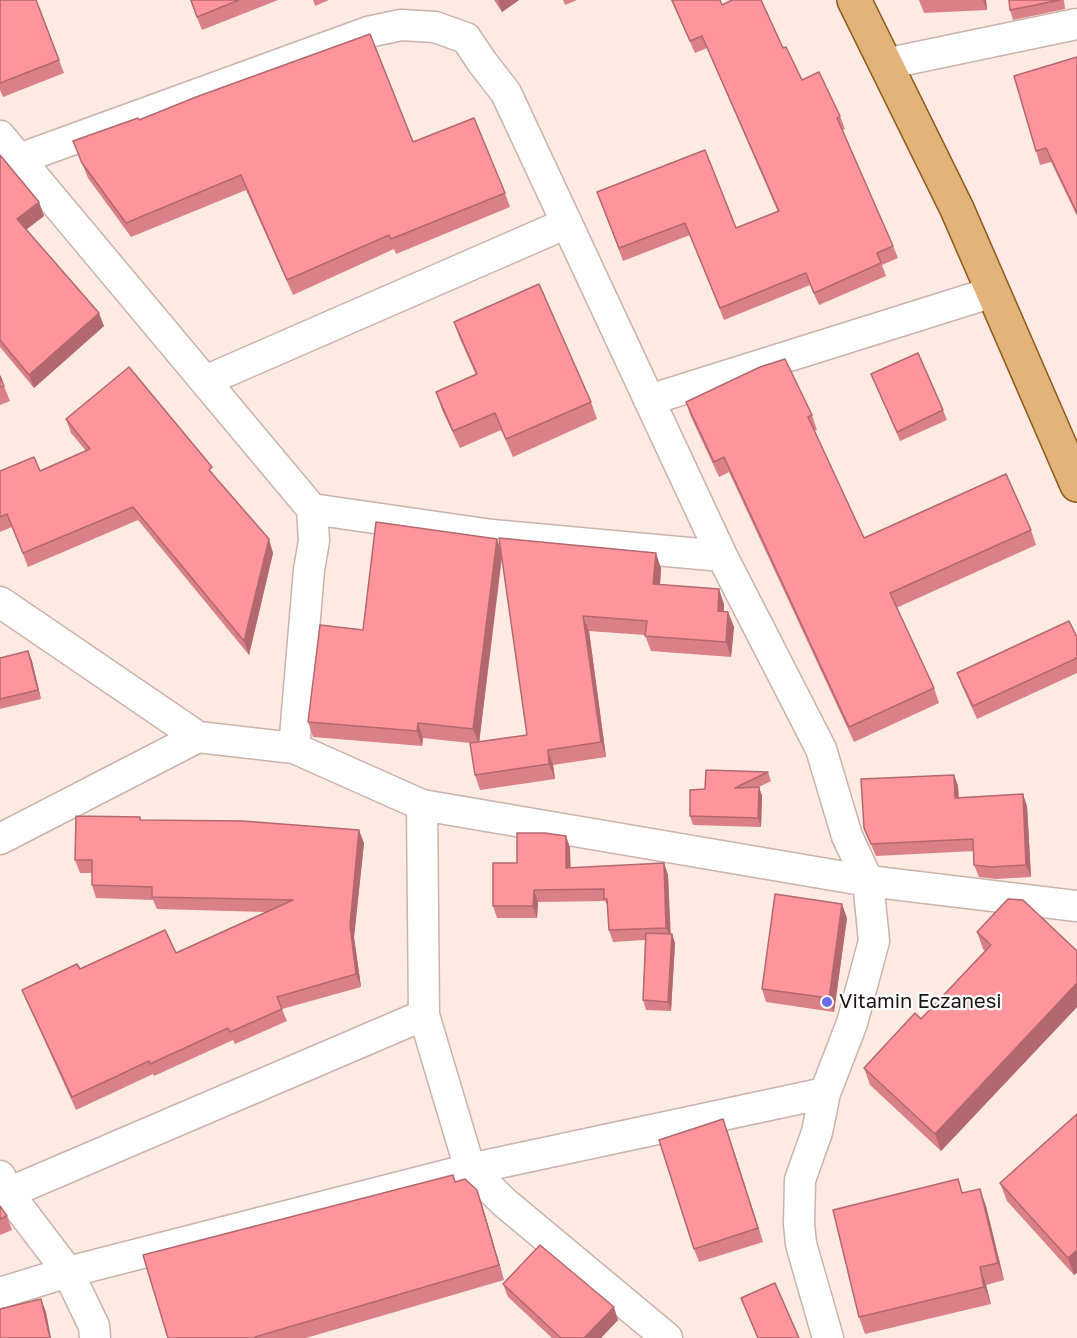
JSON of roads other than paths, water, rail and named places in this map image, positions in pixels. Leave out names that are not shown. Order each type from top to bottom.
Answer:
[{"type":"main road","points":[[857,3],[957,209],[1077,485]]},
{"type":"street","points":[[885,64],[1077,24]]},
{"type":"street","points":[[294,748],[309,570],[314,541],[312,509],[9,147],[368,32],[401,25],[435,27],[466,38],[506,93],[722,556],[821,749],[847,836],[868,881],[874,941],[852,1023],[825,1093],[817,1132],[800,1180],[801,1244],[828,1338]]},
{"type":"street","points":[[205,381],[567,224]]},
{"type":"street","points":[[649,400],[993,292]]},
{"type":"street","points":[[312,509],[492,535],[722,556]]},
{"type":"street","points":[[0,602],[198,737],[294,748],[422,805],[868,881],[1077,906]]},
{"type":"street","points":[[0,839],[198,737]]},
{"type":"street","points":[[422,805],[424,1015],[470,1169],[505,1203],[667,1338]]},
{"type":"street","points":[[95,1338],[94,1326],[68,1272],[4,1185],[424,1015]]},
{"type":"street","points":[[0,1293],[68,1272],[470,1169],[825,1093]]},
{"type":"place","name":"Vitamin Eczanesi","points":[[827,1002]]}]
